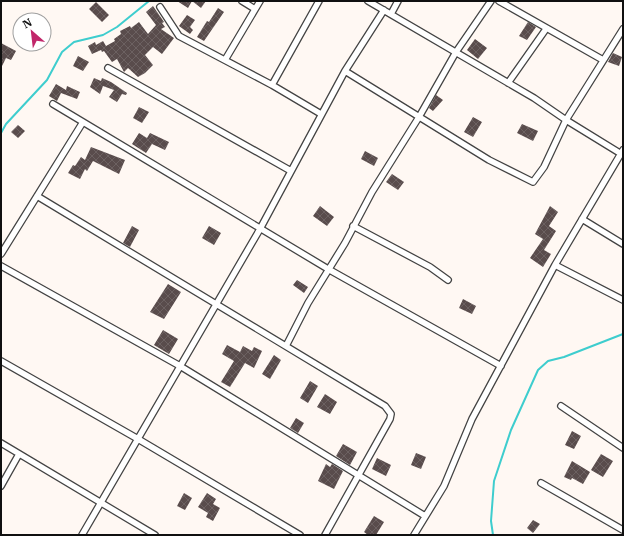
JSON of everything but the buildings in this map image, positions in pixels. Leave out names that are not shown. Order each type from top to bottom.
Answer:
[{"type":"street","points":[[242,1],[255,9]]},
{"type":"street","points":[[225,60],[260,1]]},
{"type":"street","points":[[272,85],[319,1]]},
{"type":"street","points":[[368,1],[534,98],[566,120],[622,153],[555,265],[472,418],[444,486],[414,535]]},
{"type":"street","points":[[391,14],[398,1]]},
{"type":"street","points":[[286,346],[308,303],[345,243],[372,192],[419,117],[456,52],[491,1]]},
{"type":"street","points":[[499,1],[603,60]]},
{"type":"street","points":[[160,7],[179,36],[272,85],[321,114]]},
{"type":"street","points":[[82,535],[260,229],[344,71],[384,10]]},
{"type":"street","points":[[508,83],[546,28]]},
{"type":"street","points":[[344,71],[489,160],[533,182],[544,167],[566,120],[623,29]]},
{"type":"street","points":[[108,68],[291,171]]},
{"type":"street","points":[[53,104],[328,269],[501,366]]},
{"type":"street","points":[[1,254],[83,122]]},
{"type":"street","points":[[37,196],[385,406],[389,411],[390,419],[325,535]]},
{"type":"street","points":[[582,219],[623,244]]},
{"type":"street","points":[[353,226],[430,267],[448,280]]},
{"type":"street","points":[[555,265],[623,300]]},
{"type":"street","points":[[1,266],[180,366],[425,516]]},
{"type":"street","points":[[1,361],[138,439],[300,535]]},
{"type":"street","points":[[561,406],[623,448]]},
{"type":"street","points":[[1,443],[155,535]]},
{"type":"street","points":[[1,486],[19,454]]},
{"type":"street","points":[[541,483],[623,530]]},
{"type":"waterway","points":[[1,133],[6,124],[47,80],[62,52],[74,42],[103,35],[117,27],[149,1]]},
{"type":"waterway","points":[[493,535],[491,521],[494,481],[511,430],[538,370],[548,361],[564,357],[623,334]]}]
